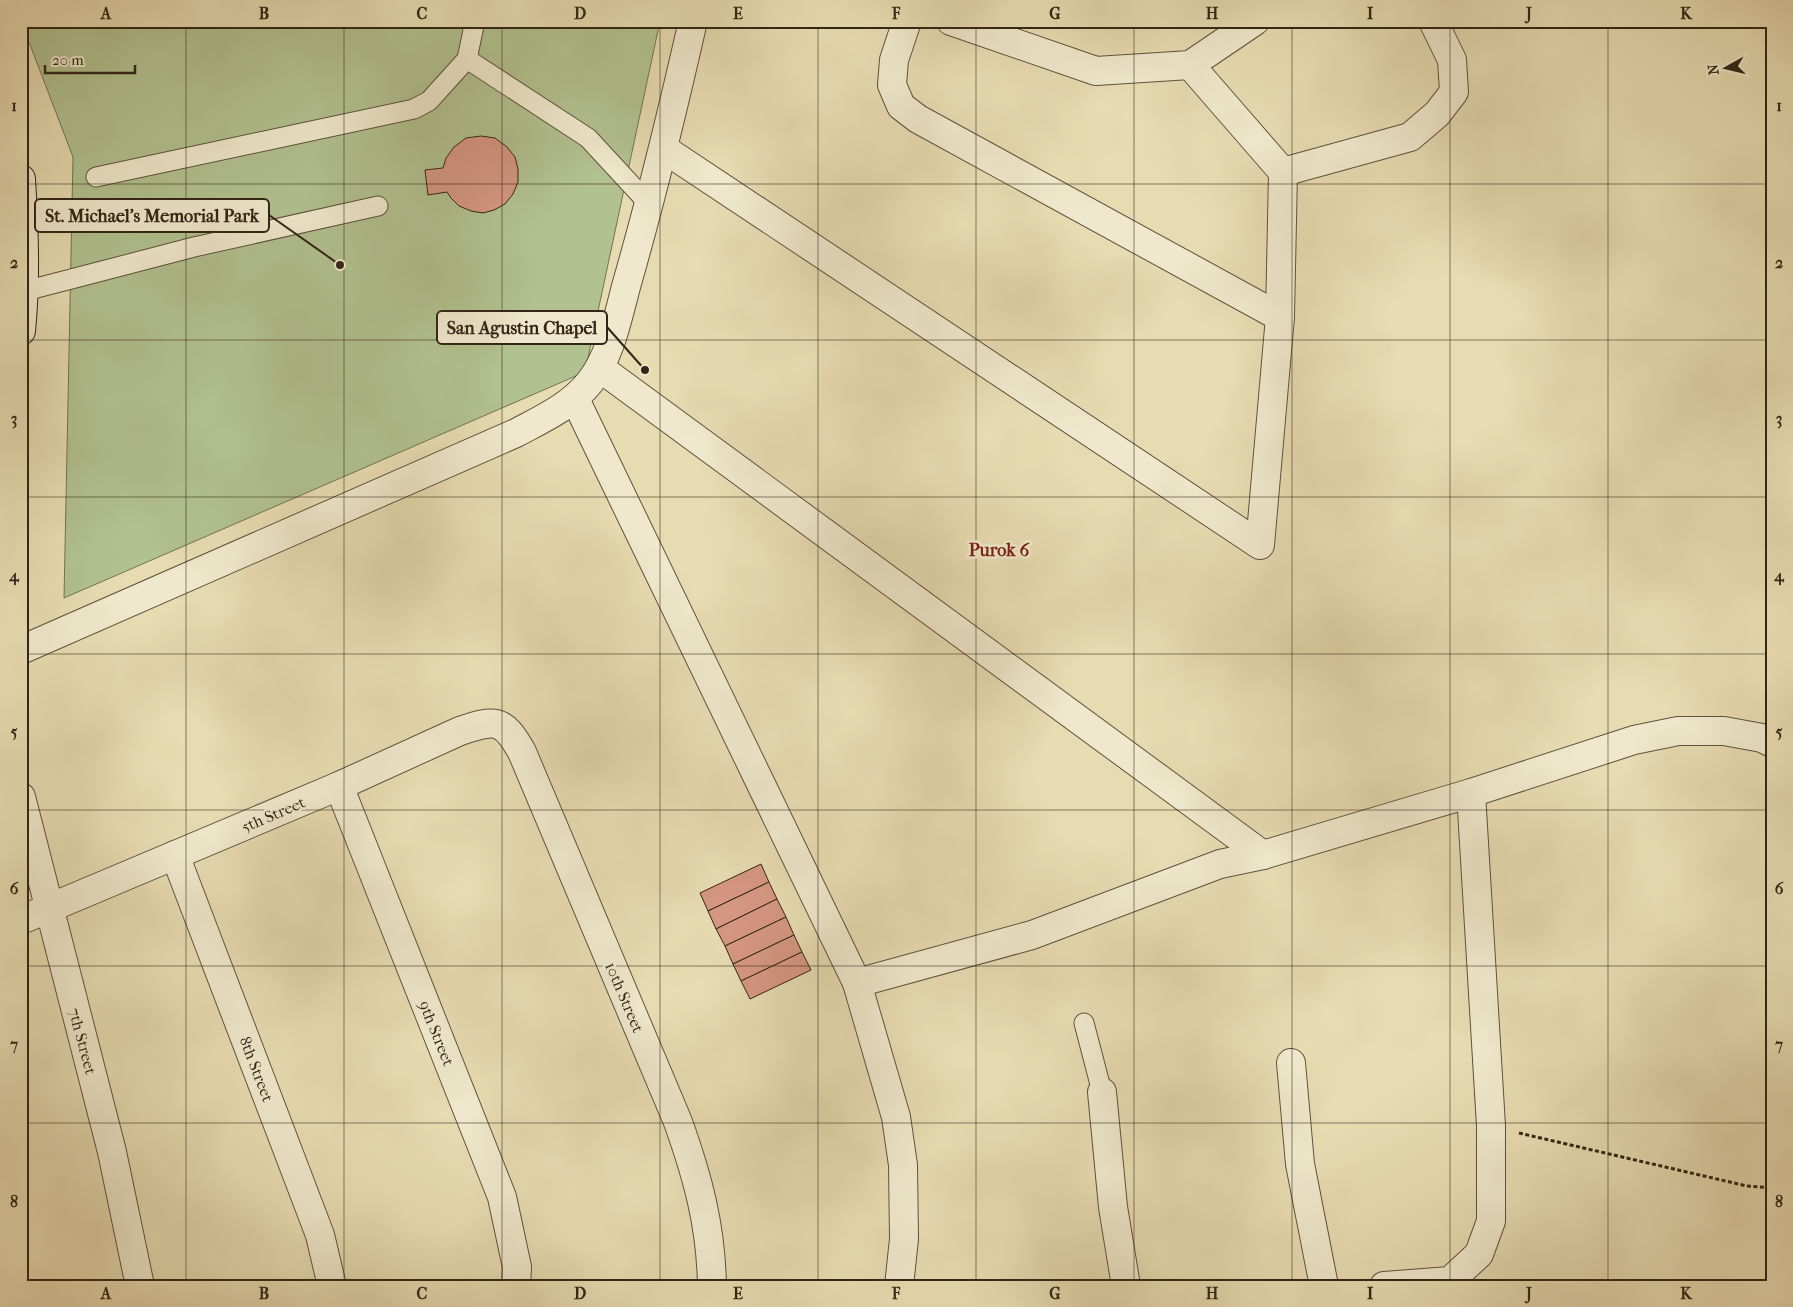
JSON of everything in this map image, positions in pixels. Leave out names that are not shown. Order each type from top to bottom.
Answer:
[{"type":"street","points":[[21,650],[516,433],[549,416],[575,399],[590,383],[600,368],[612,335],[650,205],[693,21]]},
{"type":"street","points":[[907,21],[894,60],[892,86],[901,106],[918,119],[1280,317]]},
{"type":"street","points":[[951,21],[1096,71],[1190,65],[1255,21]]},
{"type":"street","points":[[1282,172],[1410,137],[1437,114],[1454,92],[1452,60],[1433,21]]},
{"type":"street","points":[[664,149],[1260,545],[1280,317],[1282,172],[1190,65]]},
{"type":"street","points":[[21,178],[25,241],[25,290],[21,331]]},
{"type":"street","points":[[600,368],[1263,855]]},
{"type":"street","points":[[575,399],[857,983],[896,1117],[901,1156],[904,1238],[899,1286]]},
{"type":"street","name":"5th Street","points":[[21,920],[339,786],[460,731],[481,724],[497,723]]},
{"type":"street","name":"10th Street","points":[[497,723],[512,733],[522,752],[678,1122],[694,1168],[707,1224],[712,1286]]},
{"type":"street","points":[[857,983],[1032,935],[1220,864],[1263,855],[1471,793],[1634,740],[1678,731],[1724,731],[1762,738],[1772,743]]},
{"type":"street","name":"9th Street","points":[[339,786],[502,1197],[516,1267],[516,1286]]},
{"type":"street","points":[[1384,1286],[1450,1281],[1479,1254],[1491,1221],[1492,1126],[1471,793]]},
{"type":"street","name":"7th Street","points":[[21,797],[112,1152],[140,1286]]},
{"type":"street","name":"8th Street","points":[[175,855],[320,1234],[332,1286]]},
{"type":"street","points":[[1291,1063],[1300,1164],[1324,1286]]},
{"type":"street","points":[[1102,1092],[1113,1207],[1126,1286]]},
{"type":"lane","points":[[96,177],[414,109],[429,101],[466,59],[475,21]]},
{"type":"lane","points":[[466,59],[588,138],[650,205]]},
{"type":"lane","points":[[25,290],[194,247],[378,206]]},
{"type":"lane","points":[[1084,1023],[1102,1092]]},
{"type":"path","points":[[1492,1126],[1747,1186],[1772,1188]]},
{"type":"green space","points":[[21,21],[660,21],[585,372],[64,598],[73,157]]},
{"type":"building","points":[[481,136],[495,138],[507,147],[515,157],[518,169],[518,182],[513,194],[505,204],[483,213],[459,206],[447,192],[428,195],[425,170],[443,168],[446,158],[454,147],[466,138]]},
{"type":"building","points":[[761,864],[769,882],[708,911],[700,893]]},
{"type":"building","points":[[769,882],[777,899],[716,929],[708,911]]},
{"type":"building","points":[[777,899],[786,917],[725,946],[716,929]]},
{"type":"building","points":[[786,917],[794,935],[733,964],[725,946]]},
{"type":"building","points":[[794,935],[802,952],[741,981],[733,964]]},
{"type":"building","points":[[802,952],[811,970],[750,999],[741,981]]},
{"type":"place","name":"St. Michael's Memorial Park","points":[[340,265]]},
{"type":"place","name":"San Agustin Chapel","points":[[645,370]]},
{"type":"district","name":"Purok 6","points":[[999,550]]}]
